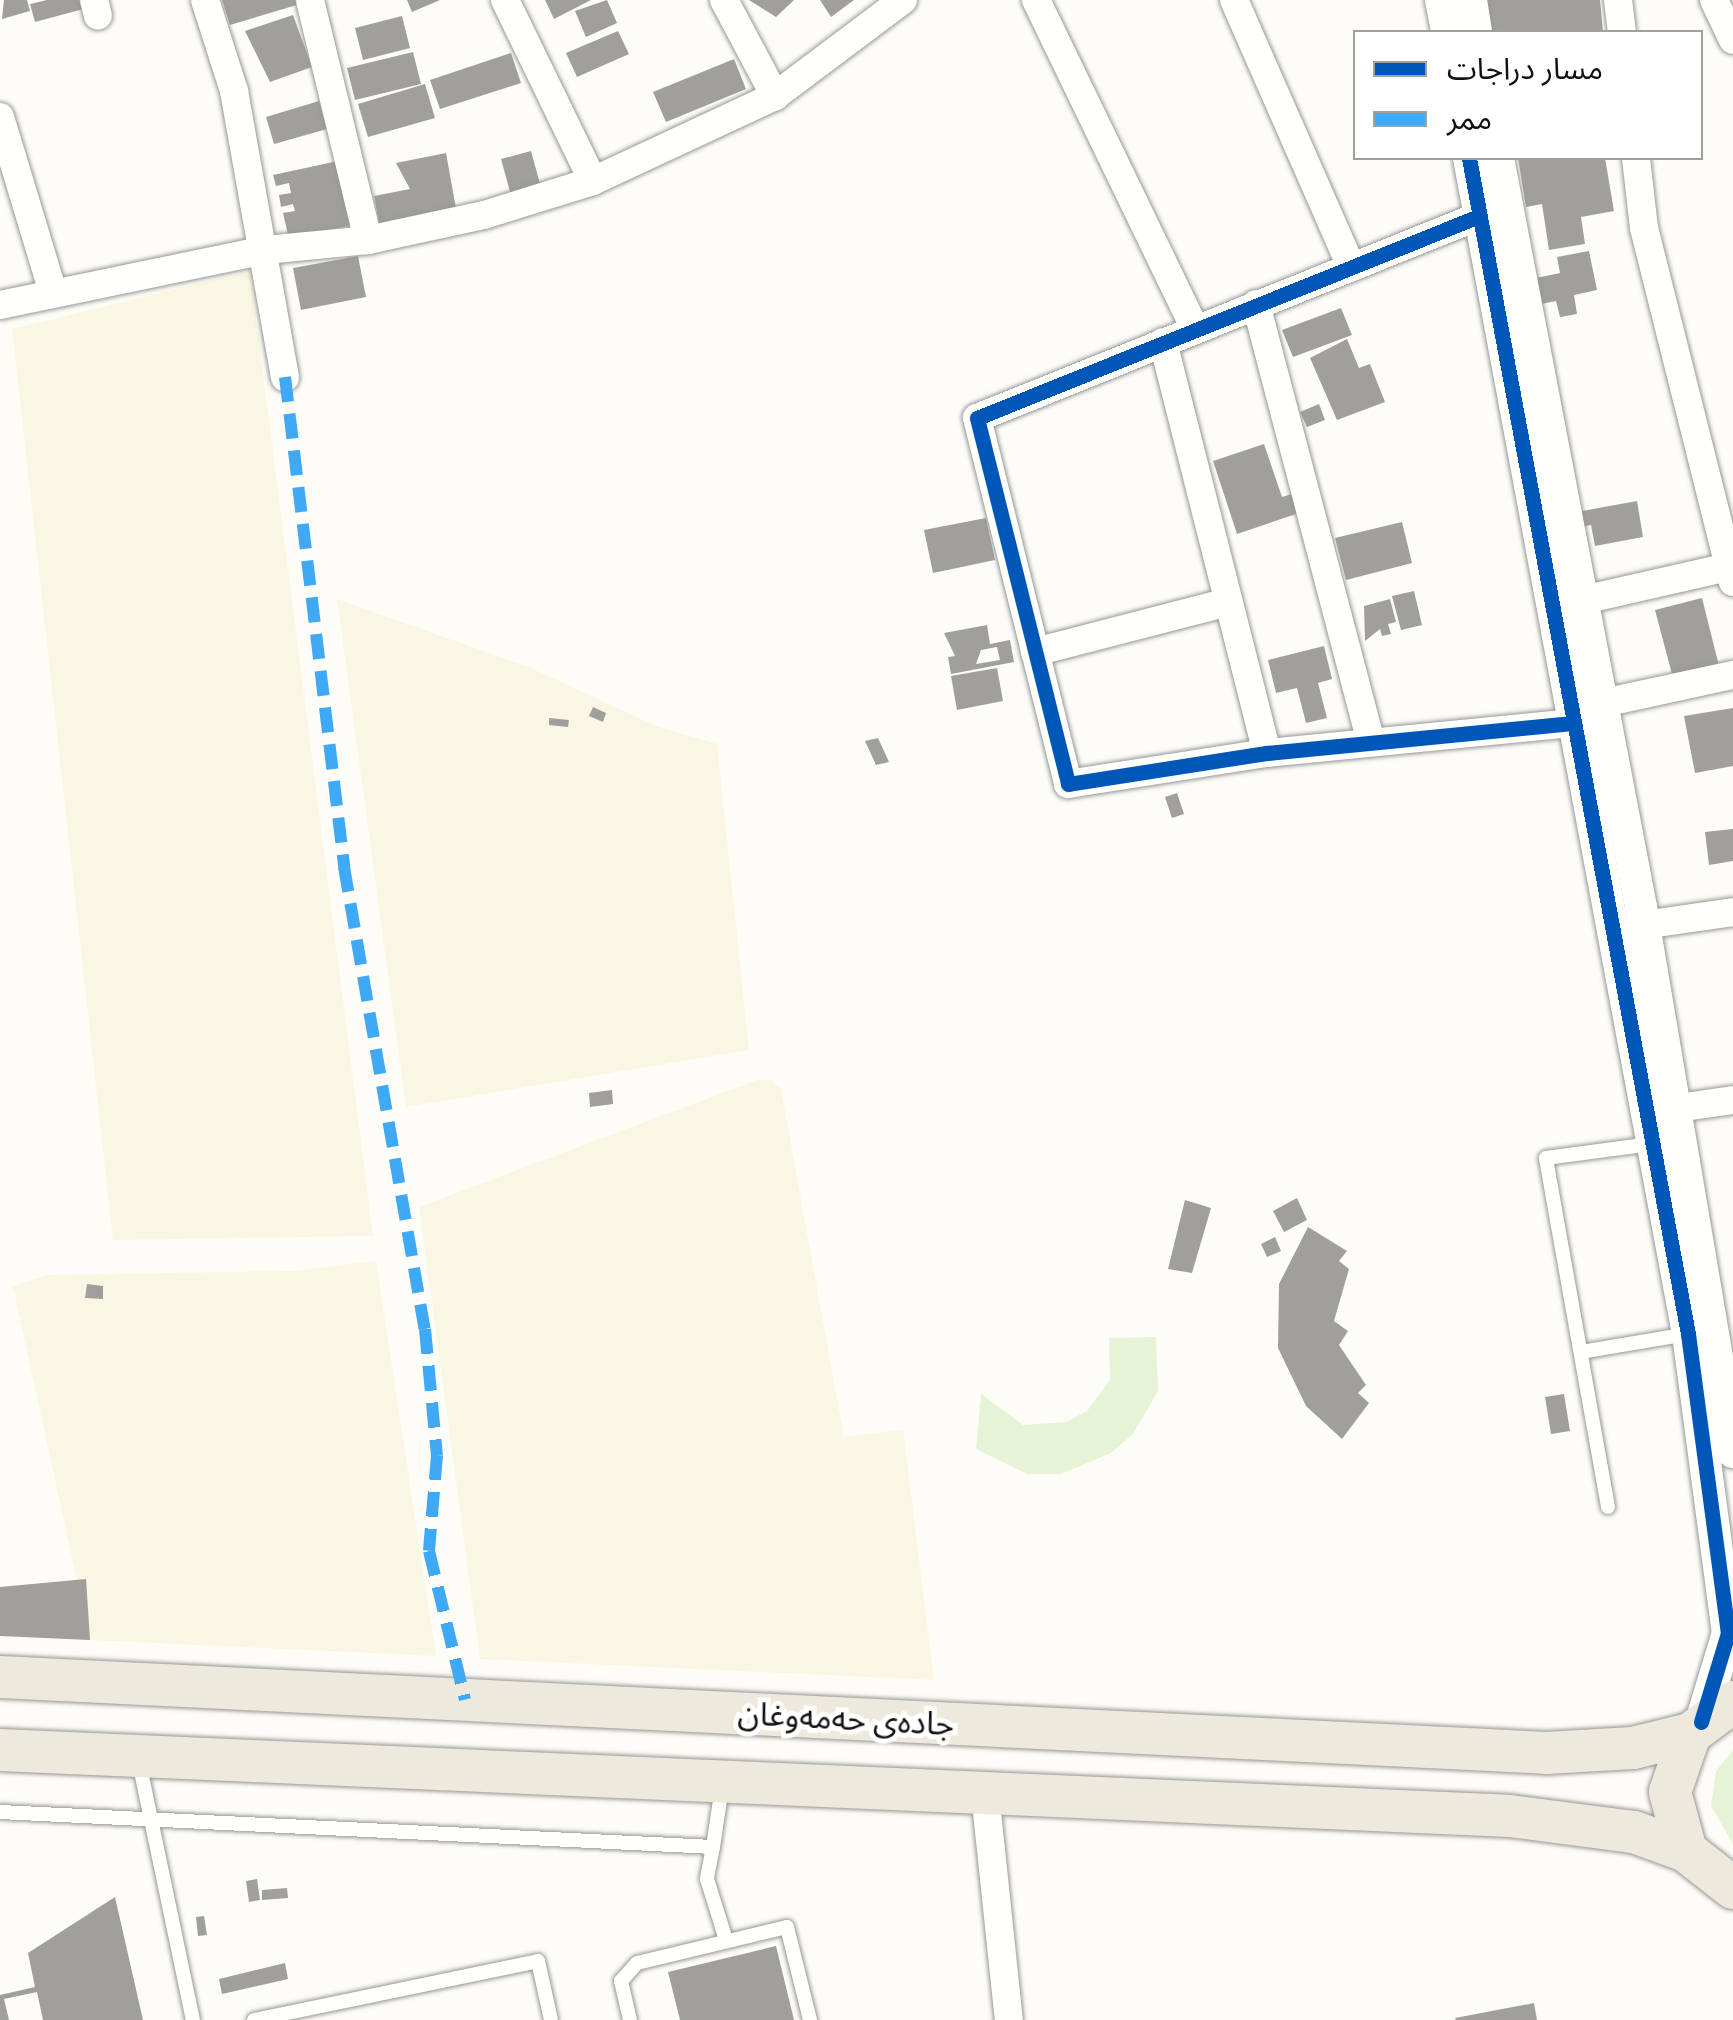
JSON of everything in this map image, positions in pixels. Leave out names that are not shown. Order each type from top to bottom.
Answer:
[{"type":"main road","name":"جادەی حەمەوغان","points":[[0,1677],[1546,1753],[1632,1748],[1708,1720]]},
{"type":"main road","points":[[1708,1720],[1670,1792],[1717,1881]]},
{"type":"main road","name":"جادەی حەمەوغان","points":[[0,1750],[1569,1820],[1634,1832],[1717,1881]]},
{"type":"street","points":[[205,0],[234,90],[285,377]]},
{"type":"street","points":[[310,0],[368,240]]},
{"type":"street","points":[[505,0],[593,181]]},
{"type":"street","points":[[724,0],[775,96]]},
{"type":"street","points":[[0,305],[265,250],[368,240],[484,215],[593,181],[775,96],[904,0]]},
{"type":"street","points":[[1036,0],[1195,329]]},
{"type":"street","points":[[1234,0],[1351,266]]},
{"type":"street","points":[[1441,0],[1447,30]]},
{"type":"street","points":[[1471,0],[1476,30]]},
{"type":"street","points":[[1618,0],[1622,30]]},
{"type":"street","points":[[1714,0],[1733,40]]},
{"type":"street","points":[[0,116],[54,293]]},
{"type":"street","points":[[1469,160],[1545,477],[1583,600],[1643,924],[1661,1126]]},
{"type":"street","points":[[1498,160],[1545,477],[1573,724],[1661,1126],[1699,1332],[1728,1632],[1708,1720]]},
{"type":"street","points":[[1583,600],[1732,572],[1644,228],[1636,160]]},
{"type":"street","points":[[1480,216],[977,418],[1068,784],[1267,753],[1573,724]]},
{"type":"street","points":[[1256,304],[1371,741]]},
{"type":"street","points":[[1163,342],[1267,753]]},
{"type":"street","points":[[1035,652],[1229,602]]},
{"type":"street","points":[[1603,704],[1733,675]]},
{"type":"street","points":[[1643,924],[1733,912]]},
{"type":"street","points":[[1661,1126],[1733,1100]]},
{"type":"street","points":[[1699,1332],[1733,1452]]},
{"type":"street","points":[[984,1793],[1010,2020]]},
{"type":"lane","points":[[1608,1507],[1546,1158],[1661,1126]]},
{"type":"lane","points":[[1581,1352],[1699,1332]]},
{"type":"lane","points":[[138,1756],[193,2020]]},
{"type":"lane","points":[[723,1782],[707,1878],[726,1940]]},
{"type":"lane","points":[[0,1812],[713,1847]]},
{"type":"lane","points":[[630,2020],[620,1982],[637,1963],[787,1928],[810,2020]]},
{"type":"lane","points":[[259,2019],[538,1960],[551,2020]]},
{"type":"shaded area","points":[[250,271],[373,1236],[113,1240],[12,329]]},
{"type":"shaded area","points":[[337,599],[531,668],[656,726],[717,744],[749,1050],[406,1107]]},
{"type":"shaded area","points":[[757,1080],[771,1080],[781,1089],[844,1437],[903,1430],[934,1680],[480,1659],[419,1207]]},
{"type":"shaded area","points":[[376,1261],[436,1656],[90,1640],[13,1287],[46,1275],[292,1271]]},
{"type":"green space","points":[[1156,1337],[1158,1391],[1133,1434],[1111,1453],[1061,1474],[1027,1474],[976,1449],[981,1394],[1023,1425],[1066,1422],[1087,1411],[1110,1380],[1109,1338]]},
{"type":"green space","points":[[1733,1750],[1733,1844],[1711,1806],[1716,1771]]},
{"type":"building","points":[[4,0],[27,0],[30,11],[2,19]]},
{"type":"building","points":[[85,0],[87,8],[35,22],[30,4]]},
{"type":"building","points":[[222,0],[299,0],[300,4],[230,25]]},
{"type":"building","points":[[407,0],[440,0],[412,12]]},
{"type":"building","points":[[545,0],[591,0],[554,19]]},
{"type":"building","points":[[607,0],[617,23],[586,37],[575,11]]},
{"type":"building","points":[[749,0],[794,0],[776,17]]},
{"type":"building","points":[[820,0],[854,0],[831,17]]},
{"type":"building","points":[[1484,0],[1600,0],[1603,30],[1490,30]]},
{"type":"building","points":[[293,15],[312,67],[270,82],[245,31]]},
{"type":"building","points":[[402,16],[410,48],[363,60],[355,28]]},
{"type":"building","points":[[618,31],[629,54],[577,77],[566,53]]},
{"type":"building","points":[[413,52],[421,84],[355,100],[347,68]]},
{"type":"building","points":[[511,53],[521,83],[440,109],[430,80]]},
{"type":"building","points":[[734,59],[746,89],[666,122],[653,92]]},
{"type":"building","points":[[425,84],[435,118],[368,137],[358,104]]},
{"type":"building","points":[[319,101],[327,129],[274,144],[266,117]]},
{"type":"building","points":[[531,151],[542,191],[512,199],[501,159]]},
{"type":"building","points":[[446,153],[457,214],[380,228],[374,196],[410,189],[396,163]]},
{"type":"building","points":[[1518,160],[1605,160],[1614,211],[1581,217],[1585,244],[1549,250],[1542,204],[1526,207]]},
{"type":"building","points":[[338,161],[353,225],[289,239],[283,213],[295,211],[293,204],[281,207],[279,195],[291,193],[289,183],[276,186],[273,175]]},
{"type":"building","points":[[1589,251],[1597,290],[1574,295],[1577,314],[1560,317],[1556,301],[1541,304],[1536,278],[1560,273],[1557,257]]},
{"type":"building","points":[[358,256],[366,297],[301,310],[293,268]]},
{"type":"building","points":[[1341,308],[1352,335],[1293,357],[1282,330]]},
{"type":"building","points":[[1347,339],[1359,368],[1370,364],[1385,402],[1337,420],[1310,358]]},
{"type":"building","points":[[1319,404],[1325,420],[1307,427],[1300,412]]},
{"type":"building","points":[[1264,444],[1282,497],[1298,492],[1305,511],[1237,534],[1213,461]]},
{"type":"building","points":[[1637,501],[1643,537],[1595,546],[1591,525],[1574,528],[1571,513]]},
{"type":"building","points":[[986,518],[995,560],[933,573],[924,530]]},
{"type":"building","points":[[1402,522],[1412,563],[1346,580],[1335,538]]},
{"type":"building","points":[[1414,591],[1422,625],[1401,630],[1392,596]]},
{"type":"building","points":[[1702,598],[1719,666],[1673,678],[1655,610]]},
{"type":"building","points":[[1390,599],[1396,622],[1388,624],[1391,634],[1382,636],[1380,629],[1365,641],[1364,606]]},
{"type":"building","points":[[987,625],[990,644],[1010,640],[1014,662],[951,674],[948,657],[955,656],[944,633]],"holes":[[[997,647],[1000,660],[976,664],[981,650]]]},
{"type":"building","points":[[1324,646],[1332,679],[1318,683],[1327,718],[1306,723],[1297,688],[1276,693],[1268,660]]},
{"type":"building","points":[[997,668],[1003,701],[957,710],[951,676]]},
{"type":"building","points":[[593,707],[606,713],[603,722],[589,716]]},
{"type":"building","points":[[1733,708],[1733,766],[1695,773],[1684,716]]},
{"type":"building","points":[[549,718],[569,720],[568,727],[549,725]]},
{"type":"building","points":[[878,738],[889,762],[876,765],[865,741]]},
{"type":"building","points":[[1177,793],[1184,814],[1172,818],[1165,797]]},
{"type":"building","points":[[1733,829],[1733,861],[1709,865],[1705,832]]},
{"type":"building","points":[[612,1090],[613,1104],[590,1107],[589,1093]]},
{"type":"building","points":[[1297,1198],[1307,1220],[1284,1232],[1273,1211]]},
{"type":"building","points":[[1185,1200],[1211,1208],[1192,1273],[1168,1269]]},
{"type":"building","points":[[1308,1227],[1347,1251],[1339,1261],[1349,1269],[1334,1321],[1348,1331],[1339,1345],[1366,1385],[1358,1393],[1369,1403],[1342,1439],[1306,1406],[1278,1348],[1279,1284]]},
{"type":"building","points":[[1275,1237],[1281,1251],[1267,1257],[1261,1244]]},
{"type":"building","points":[[87,1284],[103,1286],[103,1299],[85,1298]]},
{"type":"building","points":[[1564,1394],[1570,1431],[1551,1434],[1545,1397]]},
{"type":"building","points":[[86,1579],[90,1640],[0,1636],[0,1587]]},
{"type":"building","points":[[257,1879],[260,1900],[249,1902],[246,1881]]},
{"type":"building","points":[[287,1888],[288,1898],[262,1900],[262,1890]]},
{"type":"building","points":[[115,1897],[143,2020],[43,2020],[37,1992],[4,1999],[9,2020],[0,2020],[0,1995],[35,1987],[28,1953]]},
{"type":"building","points":[[204,1916],[207,1935],[198,1936],[196,1917]]},
{"type":"building","points":[[776,1946],[794,2020],[680,2020],[668,1972]]},
{"type":"building","points":[[285,1963],[288,1979],[222,1994],[219,1979]]},
{"type":"building","points":[[1534,2003],[1537,2020],[1455,2018]]},
{"type":"marked path","points":[[285,377],[344,867],[425,1329],[437,1455],[429,1551],[465,1700]]},
{"type":"cycle path","points":[[1469,160],[1688,1334],[1728,1633],[1701,1722]]},
{"type":"cycle path","points":[[1479,216],[977,418],[1068,784],[1267,753],[1573,723]]}]
